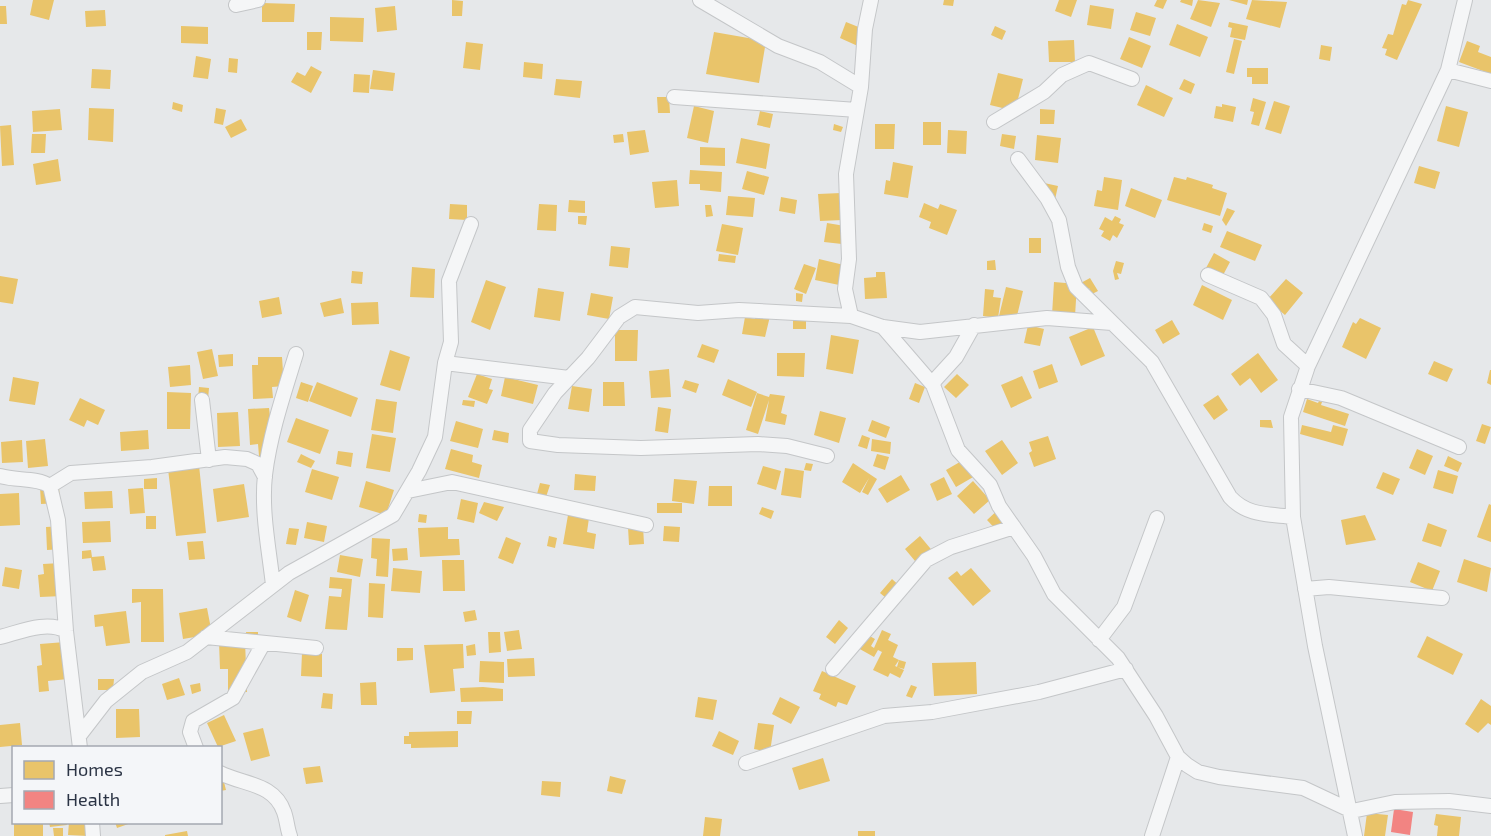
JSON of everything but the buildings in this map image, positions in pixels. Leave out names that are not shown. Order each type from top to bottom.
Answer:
[{"type":"street","points":[[236,5],[255,0]]},
{"type":"street","points":[[700,0],[778,46],[820,62],[861,87]]},
{"type":"street","points":[[851,316],[845,288],[849,259],[846,175],[861,87],[865,35],[871,0]]},
{"type":"street","points":[[1355,836],[1352,811],[1319,667],[1293,517],[1290,432],[1299,389],[1308,366],[1448,70],[1465,0]]},
{"type":"street","points":[[994,122],[1044,92],[1062,75],[1089,63],[1132,79]]},
{"type":"street","points":[[1448,70],[1491,81]]},
{"type":"street","points":[[674,97],[857,110]]},
{"type":"street","points":[[1018,159],[1047,198],[1059,220],[1068,267],[1076,287],[1152,362],[1235,503],[1253,513],[1293,517]]},
{"type":"street","points":[[80,742],[106,701],[132,679],[187,652],[273,585],[314,558],[393,515],[408,491],[435,437],[445,363],[451,342],[449,281],[471,224]]},
{"type":"street","points":[[1208,275],[1261,298],[1275,315],[1284,344],[1308,366]]},
{"type":"street","points":[[827,456],[787,446],[758,444],[641,448],[558,445],[530,441],[530,430],[569,378],[605,338],[619,317],[635,307],[698,314],[739,310],[851,316],[883,327],[920,332],[1047,318],[1112,323]]},
{"type":"street","points":[[933,385],[956,357],[974,326]]},
{"type":"street","points":[[883,327],[933,385],[958,450],[990,485],[999,506],[1054,594],[1126,669],[1178,757],[1198,772],[1303,788],[1352,811],[1395,802],[1449,801],[1491,806]]},
{"type":"street","points":[[273,585],[266,526],[265,477],[282,400],[296,354]]},
{"type":"street","points":[[445,363],[569,378]]},
{"type":"street","points":[[1299,389],[1341,398],[1459,447]]},
{"type":"street","points":[[202,400],[209,460]]},
{"type":"street","points":[[50,486],[71,473],[225,457],[247,459],[258,464],[265,477]]},
{"type":"street","points":[[0,476],[12,480],[38,481],[50,486]]},
{"type":"street","points":[[408,491],[452,482],[646,525]]},
{"type":"street","points":[[50,486],[58,520],[66,631],[80,742]]},
{"type":"street","points":[[1099,640],[1124,607],[1157,518]]},
{"type":"street","points":[[833,669],[926,560],[951,548],[1014,527]]},
{"type":"street","points":[[1305,589],[1329,587],[1442,598]]},
{"type":"street","points":[[0,637],[53,626],[66,631]]},
{"type":"street","points":[[206,637],[316,648]]},
{"type":"street","points":[[196,746],[190,732],[193,721],[233,698],[263,644]]},
{"type":"street","points":[[746,764],[884,716],[932,712],[1039,692],[1126,669]]},
{"type":"street","points":[[1152,836],[1178,757]]},
{"type":"street","points":[[222,774],[260,786],[276,796],[285,812],[290,836]]}]
